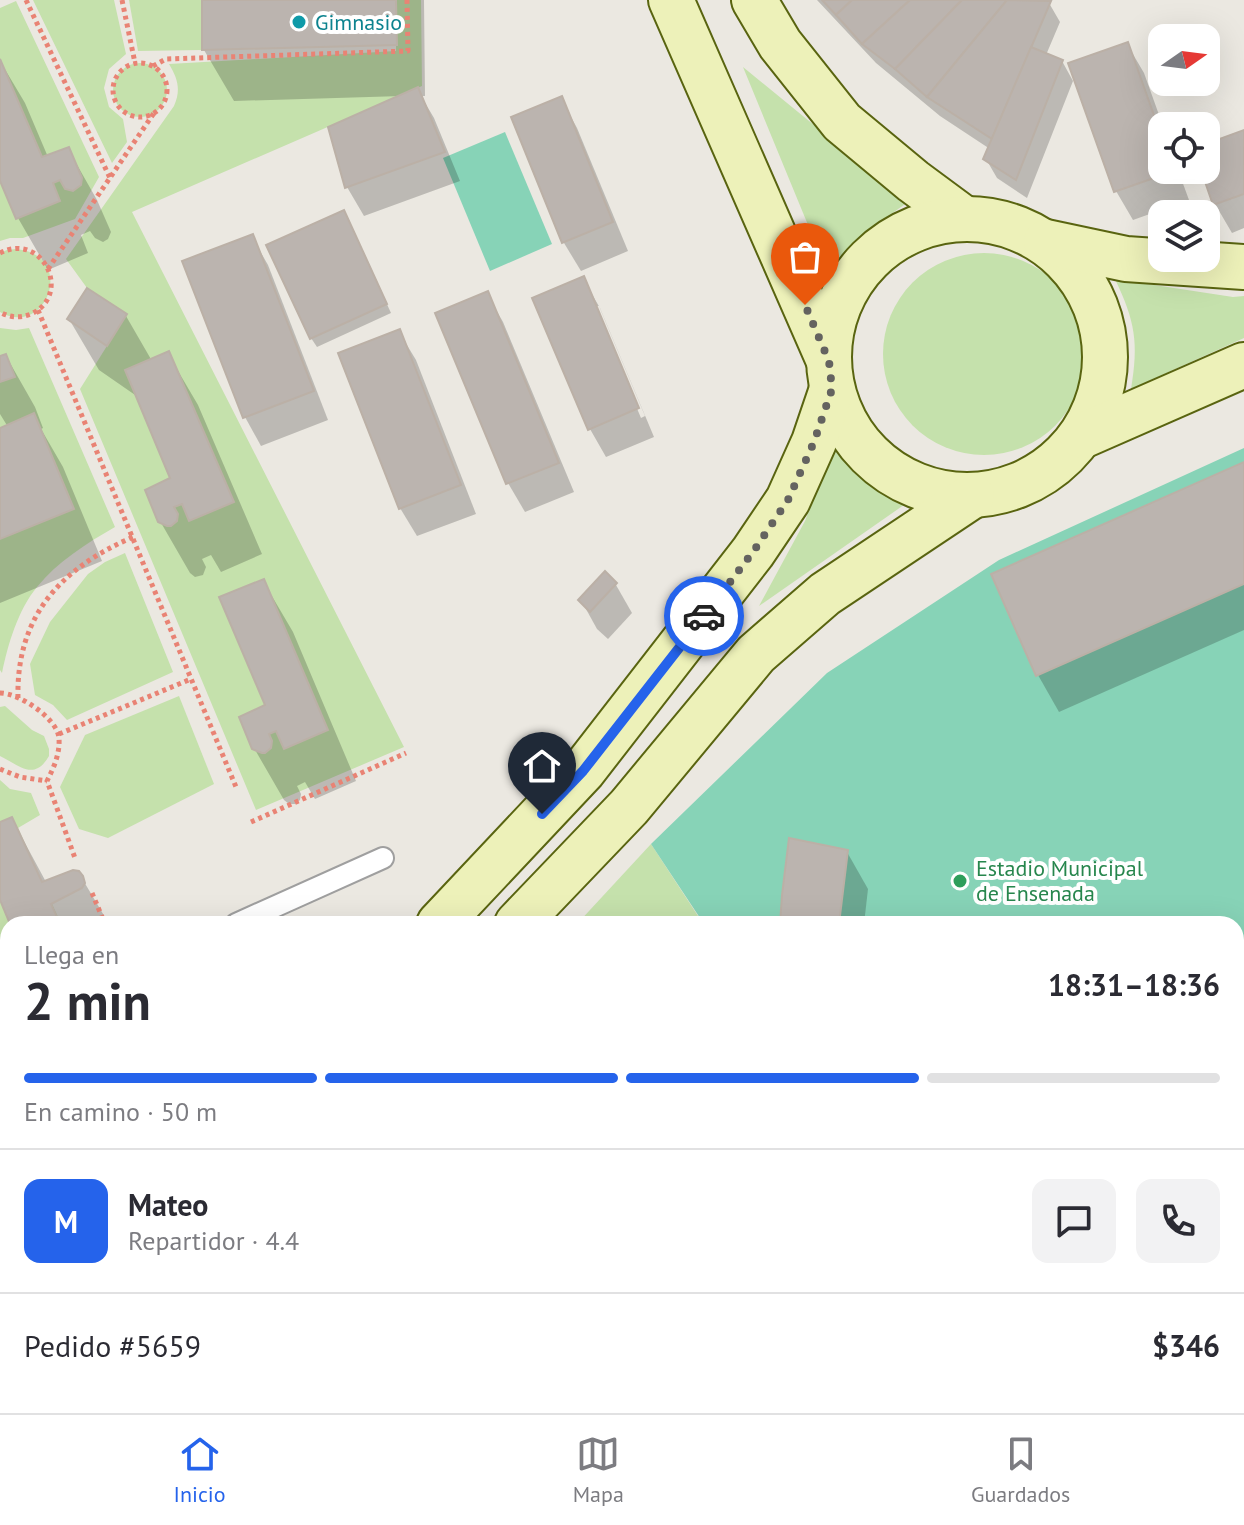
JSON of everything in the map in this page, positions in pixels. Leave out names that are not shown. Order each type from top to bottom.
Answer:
[{"type":"main road","points":[[671,0],[831,375],[851,433],[883,468],[925,490],[972,496],[1014,489],[1052,468],[1082,436],[1101,397],[1106,353],[1098,310],[1077,272],[1046,242]]},
{"type":"main road","points":[[754,0],[780,44],[842,122],[963,218]]},
{"type":"main road","points":[[447,916],[583,771],[753,552],[788,500],[814,442],[831,375],[834,318],[853,279],[883,247],[921,226],[963,218],[1007,224],[1046,242],[1126,259],[1244,267]]},
{"type":"main road","points":[[1082,436],[1244,365]]},
{"type":"main road","points":[[525,916],[629,807],[756,654],[825,594],[972,496]]},
{"type":"lane","points":[[254,916],[383,858]]},
{"type":"path","points":[[26,0],[110,178]]},
{"type":"path","points":[[122,0],[135,63]]},
{"type":"path","points":[[153,66],[166,59],[408,51],[407,0]]},
{"type":"path","points":[[48,269],[161,107],[167,90],[160,72],[153,66],[135,63],[121,70],[116,77],[113,93],[121,108],[128,114],[145,116],[154,113]]},
{"type":"path","points":[[0,253],[26,250],[36,254],[48,269],[51,280],[46,302],[38,310],[17,317],[0,312]]},
{"type":"path","points":[[38,310],[236,787]]},
{"type":"path","points":[[18,698],[17,677],[21,655],[39,609],[82,564],[107,548],[133,537]]},
{"type":"path","points":[[59,734],[191,679]]},
{"type":"path","points":[[0,693],[30,703],[53,724],[59,734],[57,761],[47,781],[75,858]]},
{"type":"path","points":[[251,822],[406,753]]},
{"type":"path","points":[[0,769],[20,777],[47,781]]},
{"type":"path","points":[[92,893],[102,916]]},
{"type":"green space","points":[[33,0],[114,0],[126,54],[109,69],[104,88],[109,107],[123,119],[127,142],[112,163]]},
{"type":"green space","points":[[129,0],[202,0],[202,50],[138,51]]},
{"type":"green space","points":[[396,0],[421,0],[422,86],[132,212],[404,747],[256,810],[80,389],[127,314],[87,288],[66,259],[174,106],[178,85],[169,64],[396,51]]},
{"type":"green space","points":[[16,1],[99,177],[75,219],[23,238],[0,241],[0,8]]},
{"type":"green space","points":[[140,63],[159,71],[167,90],[159,109],[140,117],[121,109],[113,90],[121,71]]},
{"type":"green space","points":[[743,67],[908,202],[866,232],[829,276]]},
{"type":"green space","points":[[505,132],[552,244],[490,271],[443,158]]},
{"type":"green space","points":[[16,249],[35,255],[46,265],[50,279],[42,306],[31,314],[16,317],[0,312],[0,253]]},
{"type":"green space","points":[[984,253],[1023,261],[1055,283],[1077,315],[1085,354],[1077,393],[1055,425],[1023,447],[984,455],[945,447],[913,425],[891,393],[883,354],[891,315],[913,283],[945,261]]},
{"type":"green space","points":[[1115,279],[1233,297],[1244,296],[1244,338],[1131,389],[1134,332]]},
{"type":"green space","points":[[0,328],[29,328],[115,527],[63,561],[37,587],[24,606],[15,628],[2,673],[0,670]]},
{"type":"green space","points":[[838,433],[866,476],[911,500],[759,606],[805,521]]},
{"type":"green space","name":"Estadio Municipal de Ensenada","points":[[1244,448],[1244,916],[699,916],[651,844],[827,673],[999,560]]},
{"type":"green space","points":[[125,553],[173,672],[67,720],[53,705],[35,695],[30,664],[50,622],[88,574]]},
{"type":"green space","points":[[179,696],[214,784],[108,838],[79,829],[60,787],[85,735]]},
{"type":"green space","points":[[5,706],[32,730],[44,736],[49,756],[38,768],[26,769],[0,756],[0,707]]},
{"type":"green space","points":[[0,780],[10,789],[31,793],[40,815],[18,828],[57,916],[0,916]]},
{"type":"green space","points":[[651,844],[698,916],[584,916]]},
{"type":"building","name":"Gimnasio","points":[[202,0],[396,0],[397,45],[202,50]]},
{"type":"building","points":[[822,0],[852,0],[836,15]]},
{"type":"building","points":[[852,0],[910,0],[862,44],[836,15]]},
{"type":"building","points":[[910,0],[962,0],[895,69],[862,44]]},
{"type":"building","points":[[962,0],[1007,0],[927,97],[895,69]]},
{"type":"building","points":[[1007,0],[1051,1],[992,139],[927,97]]},
{"type":"building","points":[[1128,42],[1153,112],[1148,112],[1148,180],[1114,192],[1068,63]]},
{"type":"building","points":[[1031,47],[1063,60],[1016,180],[983,159]]},
{"type":"building","points":[[0,59],[42,157],[69,147],[82,178],[81,185],[73,191],[65,189],[60,180],[53,183],[60,201],[16,219],[0,181]]},
{"type":"building","points":[[418,87],[445,152],[345,188],[328,127]]},
{"type":"building","points":[[562,96],[613,222],[562,243],[511,117]]},
{"type":"building","points":[[1244,130],[1244,194],[1220,203],[1220,200],[1211,200],[1206,184],[1220,184],[1220,139]]},
{"type":"building","points":[[344,210],[387,304],[310,339],[266,245]]},
{"type":"building","points":[[253,234],[314,391],[243,418],[182,261]]},
{"type":"building","points":[[584,276],[639,408],[588,430],[532,298]]},
{"type":"building","points":[[87,288],[127,314],[107,346],[67,319]]},
{"type":"building","points":[[488,291],[559,463],[506,484],[435,313]]},
{"type":"building","points":[[400,329],[461,485],[399,509],[338,353]]},
{"type":"building","points":[[169,351],[234,502],[189,521],[182,504],[174,507],[178,514],[177,521],[167,526],[158,522],[145,490],[170,478],[125,370]]},
{"type":"building","points":[[6,354],[15,377],[0,382],[0,356]]},
{"type":"building","points":[[34,413],[74,509],[0,539],[0,428]]},
{"type":"building","points":[[1244,462],[1244,584],[1036,676],[991,574]]},
{"type":"building","points":[[605,571],[617,583],[590,612],[578,600]]},
{"type":"building","points":[[264,579],[328,730],[284,749],[276,731],[269,734],[271,748],[262,753],[252,749],[239,717],[265,705],[219,597]]},
{"type":"building","points":[[12,817],[42,882],[73,870],[83,876],[85,883],[82,888],[51,904],[56,916],[7,916],[0,900],[0,822]]},
{"type":"building","points":[[789,838],[848,850],[840,916],[781,916]]},
{"type":"way so far","points":[[704,616],[788,500],[814,442],[832,389],[829,361],[805,305]]},
{"type":"place","name":"Gimnasio","points":[[299,22]]},
{"type":"place","name":"Estadio Municipal de Ensenada","points":[[960,881]]},
{"type":"route","points":[[542,814],[583,771],[704,616]]}]
